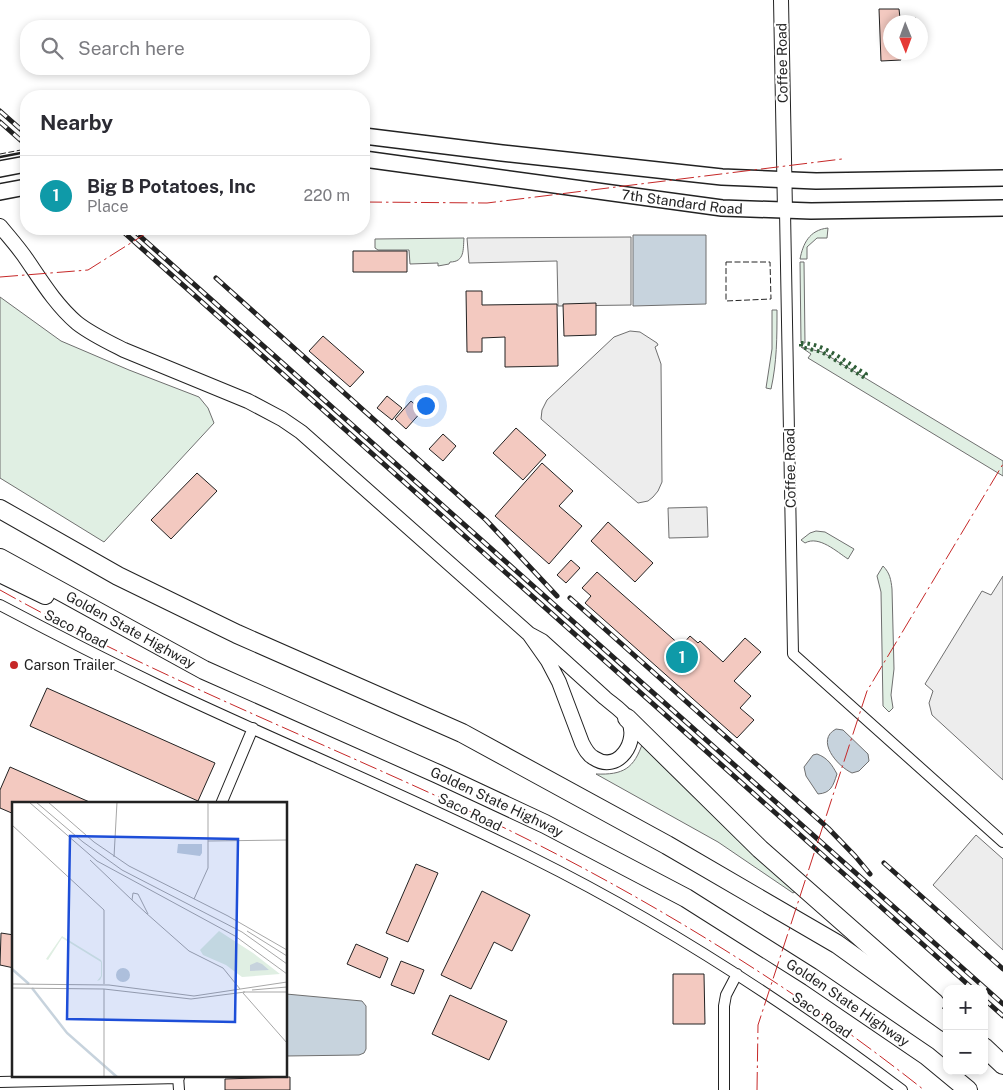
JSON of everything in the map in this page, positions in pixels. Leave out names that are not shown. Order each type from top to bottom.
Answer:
[{"type":"highway","points":[[0,509],[118,576],[237,634],[462,733],[667,845],[837,944],[943,1021]]},
{"type":"highway","name":"Golden State Highway","points":[[0,558],[204,670],[438,774],[544,824],[686,898],[811,977],[926,1056],[968,1090]]},
{"type":"highway","points":[[0,573],[204,670]]},
{"type":"highway","points":[[627,718],[760,850],[943,1010]]},
{"type":"highway","points":[[988,1052],[1003,1065]]},
{"type":"highway","points":[[988,1057],[1003,1069]]},
{"type":"main road","name":"Coffee Road","points":[[781,0],[785,211]]},
{"type":"main road","name":"7th Standard Road","points":[[370,137],[502,154],[722,177],[784,181],[1003,178]]},
{"type":"main road","name":"7th Standard Road","points":[[370,160],[697,206],[785,211],[1003,208]]},
{"type":"main road","points":[[0,169],[20,165]]},
{"type":"main road","points":[[0,192],[20,188]]},
{"type":"main road","points":[[0,226],[26,258],[42,284],[58,304],[78,323],[124,350],[248,401],[282,419],[301,432],[529,634],[542,641],[627,718],[631,733],[626,753],[612,762],[595,759],[588,753],[582,743],[554,672],[529,634]]},
{"type":"street","name":"Coffee Road","points":[[785,211],[793,654],[1003,842]]},
{"type":"street","name":"Saco Road","points":[[0,605],[108,661],[456,819],[532,857],[645,918],[737,974],[824,1033],[902,1090]]},
{"type":"street","points":[[222,802],[253,728]]},
{"type":"street","points":[[724,1090],[724,1006],[726,995],[737,974]]},
{"type":"street","points":[[0,1082],[142,1078]]},
{"type":"green space","points":[[828,228],[827,238],[817,238],[807,247],[807,259],[800,259],[808,239],[821,229]]},
{"type":"green space","points":[[464,238],[461,257],[449,264],[438,266],[438,263],[410,264],[409,250],[378,250],[375,248],[375,239]]},
{"type":"green space","points":[[800,262],[804,262],[805,343],[801,343]]},
{"type":"green space","points":[[0,297],[61,341],[199,397],[208,408],[214,423],[104,542],[0,478]]},
{"type":"green space","points":[[772,310],[777,310],[777,330],[776,359],[771,389],[766,388],[772,349]]},
{"type":"green space","points":[[801,347],[822,352],[1003,461],[1003,476],[808,358],[811,354]]},
{"type":"green space","points":[[816,531],[825,532],[854,549],[848,559],[822,543],[810,541],[805,543],[801,540]]},
{"type":"green space","points":[[883,566],[890,577],[892,589],[894,669],[891,695],[893,708],[889,712],[883,706],[881,592],[877,576]]},
{"type":"green space","points":[[643,742],[796,891],[793,893],[718,842],[596,774],[613,773],[626,769],[636,759]]},
{"type":"shaded area","points":[[633,235],[706,235],[706,304],[633,306]]},
{"type":"shaded area","points":[[631,237],[631,305],[558,306],[557,261],[469,263],[467,238]]},
{"type":"shaded area","points":[[630,331],[640,332],[657,343],[658,345],[655,347],[661,364],[662,482],[653,497],[648,501],[638,503],[541,419],[542,410],[547,400],[614,337]]},
{"type":"shaded area","points":[[707,507],[708,537],[669,538],[668,508]]},
{"type":"shaded area","points":[[1003,576],[1003,780],[932,715],[929,703],[933,691],[925,684],[982,591],[991,595]]},
{"type":"shaded area","points":[[836,729],[843,730],[868,754],[869,761],[859,771],[852,773],[846,770],[830,752],[828,740],[830,734]]},
{"type":"shaded area","points":[[817,754],[827,760],[837,774],[831,788],[826,792],[818,794],[806,776],[804,767],[813,755]]},
{"type":"shaded area","points":[[976,835],[1003,859],[1003,950],[933,885]]},
{"type":"shaded area","points":[[288,994],[362,1001],[366,1006],[366,1049],[364,1053],[359,1055],[288,1056]]},
{"type":"building","points":[[879,9],[899,9],[900,15],[883,15],[883,60],[901,60],[881,61]]},
{"type":"building","points":[[353,251],[407,251],[407,272],[353,272]]},
{"type":"building","points":[[466,291],[482,291],[482,305],[557,304],[558,366],[505,367],[505,337],[482,338],[482,352],[467,352]]},
{"type":"building","points":[[596,303],[596,335],[564,336],[563,304]]},
{"type":"building","points":[[323,336],[364,372],[350,387],[309,351]]},
{"type":"building","points":[[387,396],[402,408],[392,420],[377,408]]},
{"type":"building","points":[[411,401],[422,411],[406,429],[395,419]]},
{"type":"building","points":[[516,428],[546,455],[523,480],[493,453]]},
{"type":"building","points":[[443,434],[456,446],[443,461],[429,449]]},
{"type":"building","points":[[542,463],[573,491],[559,506],[582,526],[549,564],[495,516]]},
{"type":"building","points":[[197,473],[217,491],[171,539],[151,520]]},
{"type":"building","points":[[608,522],[653,563],[635,582],[591,541]]},
{"type":"building","points":[[571,560],[580,568],[566,583],[557,575]]},
{"type":"building","points":[[597,572],[681,646],[690,636],[698,643],[700,641],[723,662],[745,638],[761,652],[734,681],[751,696],[740,708],[754,720],[737,738],[585,603],[591,596],[582,588]]},
{"type":"building","points":[[47,688],[215,763],[198,801],[30,726]]},
{"type":"building","points":[[10,767],[89,802],[12,802],[12,813],[0,808],[0,790]]},
{"type":"building","points":[[416,864],[438,873],[408,942],[386,933]]},
{"type":"building","points":[[482,891],[530,915],[512,951],[494,942],[471,989],[441,975]]},
{"type":"building","points":[[1,933],[12,935],[12,968],[0,965]]},
{"type":"building","points":[[356,944],[388,958],[380,978],[347,964]]},
{"type":"building","points":[[401,961],[424,970],[414,994],[391,985]]},
{"type":"building","points":[[673,974],[704,974],[705,1024],[673,1024]]},
{"type":"building","points":[[450,995],[507,1021],[489,1060],[432,1034]]},
{"type":"building","points":[[290,1077],[290,1090],[225,1090],[225,1079]]},
{"type":"railway","points":[[0,111],[20,129]]},
{"type":"railway","points":[[0,122],[20,140]]},
{"type":"railway","points":[[127,235],[969,985]]},
{"type":"railway","points":[[139,235],[1003,1004]]},
{"type":"railway","points":[[216,278],[486,520],[557,596]]},
{"type":"railway","points":[[570,598],[828,828],[870,874]]},
{"type":"railway","points":[[884,863],[1003,969]]},
{"type":"railway","points":[[988,1003],[1003,1016]]},
{"type":"hedge","points":[[801,343],[818,346],[835,354],[866,374],[865,378],[822,352],[801,347],[801,343]]},
{"type":"fence","points":[[0,154],[20,150]]},
{"type":"fence","points":[[726,262],[770,262],[771,299],[726,301],[726,262]]},
{"type":"wall","points":[[0,157],[20,153]]},
{"type":"power","points":[[370,202],[487,203],[842,159]]},
{"type":"power","points":[[0,277],[88,270],[143,235]]},
{"type":"power","points":[[757,1090],[758,1025],[867,691],[1003,464]]},
{"type":"power","points":[[0,590],[120,652],[488,820],[601,878],[714,943],[768,978],[874,1051],[924,1090]]},
{"type":"place","name":"Big B Potatoes, Inc","points":[[682,657]]},
{"type":"place","name":"Carson Trailer","points":[[14,665]]}]
